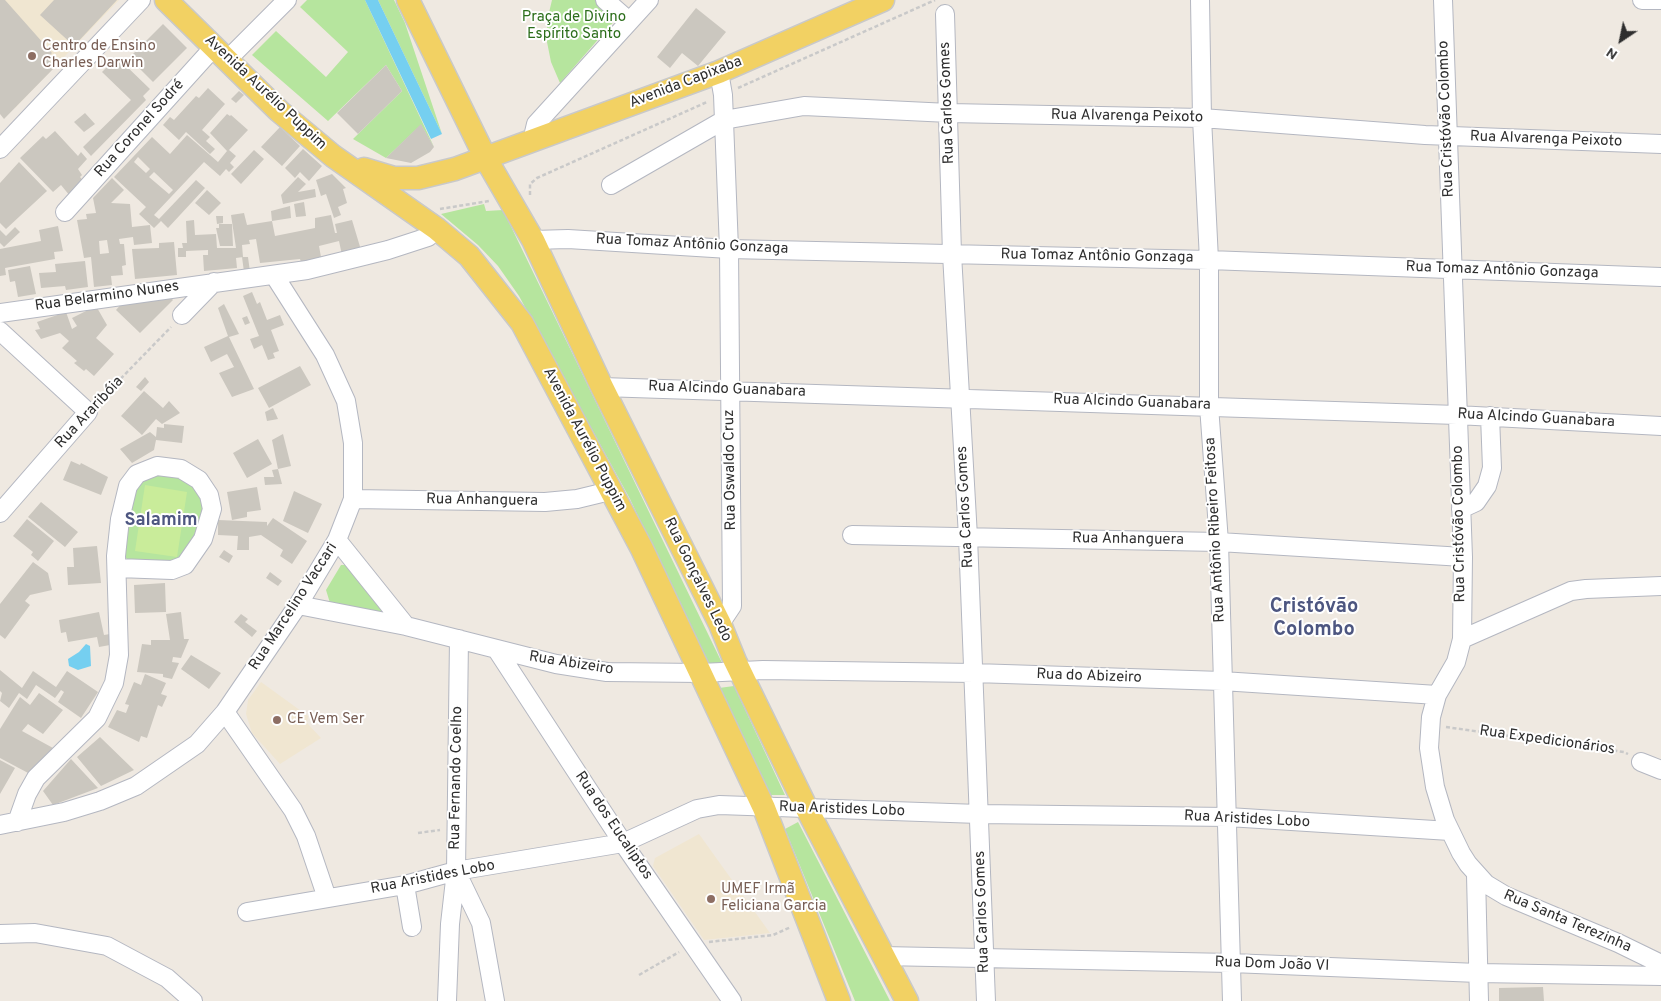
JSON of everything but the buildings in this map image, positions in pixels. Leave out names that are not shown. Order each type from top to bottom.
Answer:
[{"type":"main road","name":"Avenida Aurélio Puppim","points":[[166,0],[280,111],[333,156],[416,214],[468,256],[522,323],[642,550],[764,808],[838,1001]]},
{"type":"main road","name":"Rua Gonçalves Ledo","points":[[408,0],[486,159],[533,240],[602,387],[720,624],[807,809],[907,1001]]},
{"type":"main road","name":"Avenida Capixaba","points":[[333,156],[377,174],[394,178],[437,175],[486,159],[561,129],[719,72],[883,0]]},
{"type":"street","points":[[0,149],[141,0]]},
{"type":"street","name":"Rua Coronel Sodré","points":[[65,212],[221,53],[287,0]]},
{"type":"street","points":[[605,0],[629,22]]},
{"type":"street","points":[[532,141],[536,124],[560,95],[648,0]]},
{"type":"street","name":"Rua Antônio Ribeiro Feitosa","points":[[1200,0],[1202,118],[1209,260],[1209,406],[1219,542],[1232,1001]]},
{"type":"street","name":"Rua Cristóvão Colombo","points":[[1443,0],[1463,557],[1462,639],[1456,662],[1437,695],[1430,724],[1430,748],[1433,775],[1450,831],[1461,853],[1476,875]]},
{"type":"street","points":[[1642,0],[1661,0]]},
{"type":"street","name":"Rua Carlos Gomes","points":[[945,14],[952,254],[968,537],[986,1001]]},
{"type":"street","name":"Rua Oswaldo Cruz","points":[[719,72],[724,120],[729,249],[732,606],[720,624]]},
{"type":"street","points":[[560,95],[558,112],[561,129]]},
{"type":"street","name":"Rua Alvarenga Peixoto","points":[[611,185],[724,120],[804,106],[948,113],[1202,118],[1448,136],[1661,144]]},
{"type":"street","name":"Rua Belarmino Nunes","points":[[0,313],[274,275],[330,265],[388,250],[428,237],[437,230]]},
{"type":"street","name":"Rua Tomaz Antônio Gonzaga","points":[[533,240],[568,240],[729,249],[1209,260],[1661,277]]},
{"type":"street","name":"Rua Marcelino Vaccari","points":[[9,823],[64,812],[100,801],[136,786],[197,744],[225,712],[298,605],[337,540],[354,499],[353,443],[346,401],[325,355],[274,275]]},
{"type":"street","name":"Rua Belarmino Nunes","points":[[182,315],[214,282]]},
{"type":"street","points":[[0,331],[88,412]]},
{"type":"street","name":"Rua Alcindo Guanabara","points":[[602,387],[1490,416],[1661,426]]},
{"type":"street","name":"Rua Araribóia","points":[[0,513],[88,412]]},
{"type":"street","points":[[1461,509],[1476,502],[1487,486],[1492,468],[1490,416]]},
{"type":"street","points":[[9,823],[36,778],[90,726],[104,707],[112,689],[119,655],[118,568],[116,556],[120,520],[126,492],[132,479],[144,470],[157,466],[181,469],[199,480],[209,495],[212,509],[203,539],[185,564],[172,570],[118,568]]},
{"type":"street","name":"Rua Anhanguera","points":[[354,499],[545,502],[577,499],[610,491]]},
{"type":"street","name":"Rua Anhanguera","points":[[852,535],[1219,542],[1463,557]]},
{"type":"street","points":[[337,540],[406,626]]},
{"type":"street","points":[[1462,639],[1571,592],[1586,589],[1661,586]]},
{"type":"street","name":"Rua Abizeiro","points":[[298,605],[406,626],[556,664],[607,672],[701,673],[740,670]]},
{"type":"street","name":"Rua Fernando Coelho","points":[[459,639],[456,872],[481,923],[495,1001]]},
{"type":"street","name":"Rua dos Eucaliptos","points":[[498,650],[623,843],[732,1001]]},
{"type":"street","name":"Rua do Abizeiro","points":[[740,670],[974,673],[1222,681],[1437,695]]},
{"type":"street","points":[[225,712],[293,810],[306,836],[327,898]]},
{"type":"street","points":[[1641,762],[1661,770]]},
{"type":"street","name":"Rua Aristides Lobo","points":[[247,912],[405,884],[456,872],[623,843],[697,809],[719,805],[979,814],[1228,817],[1450,831]]},
{"type":"street","points":[[447,1001],[450,924],[456,872]]},
{"type":"street","points":[[1476,875],[1479,1001]]},
{"type":"street","name":"Rua Santa Terezinha","points":[[1476,875],[1486,884],[1506,896],[1618,943],[1661,964]]},
{"type":"street","points":[[405,884],[412,927]]},
{"type":"street","points":[[0,934],[35,933],[107,946],[167,978],[192,1001]]},
{"type":"street","name":"Rua Dom João VI","points":[[882,956],[984,956],[1478,973],[1661,976]]},
{"type":"path","points":[[516,208],[534,206],[528,191],[530,184],[537,178]]},
{"type":"path","points":[[416,214],[493,200]]},
{"type":"path","name":"Rua Araribóia","points":[[88,412],[182,315]]},
{"type":"path","name":"Rua Expedicionários","points":[[1430,724],[1624,752],[1641,762]]},
{"type":"path","points":[[418,833],[456,828]]},
{"type":"path","points":[[793,926],[796,934]]},
{"type":"shaded area","name":"Centro de Ensino Charles Darwin","points":[[0,0],[119,0],[15,108]]},
{"type":"shaded area","name":"CE Vem Ser","points":[[261,682],[308,716],[307,723],[321,738],[280,764],[252,733],[246,714],[248,700]]},
{"type":"shaded area","name":"UMEF Irmã Feliciana Garcia","points":[[699,834],[770,933],[704,940],[653,866],[655,858]]},
{"type":"green space","points":[[307,0],[365,0],[434,147],[421,125],[386,158],[353,139],[402,91],[386,65],[328,121],[252,55],[276,31],[326,77],[348,52],[300,7]]},
{"type":"green space","points":[[378,0],[394,0],[405,23],[442,134]]},
{"type":"green space","name":"Praça de Divino Espírito Santo","points":[[552,0],[595,0],[616,19],[560,83],[551,62],[547,42],[547,21]]},
{"type":"green space","points":[[484,204],[486,211],[503,210],[724,667],[710,669],[630,499],[519,296],[498,266],[478,245],[441,214]]},
{"type":"green space","points":[[158,474],[179,477],[199,491],[204,508],[196,536],[180,558],[171,563],[128,560],[125,557],[128,521],[135,489],[142,480]]},
{"type":"green space","points":[[145,485],[187,492],[177,557],[135,551]]},
{"type":"green space","points":[[341,565],[346,565],[394,619],[330,603],[326,590]]},
{"type":"green space","points":[[734,686],[785,795],[769,795],[719,688]]},
{"type":"green space","points":[[798,822],[890,1001],[855,1001],[785,829]]},
{"type":"water","points":[[365,0],[378,0],[442,134],[431,139]]},
{"type":"water","points":[[86,644],[90,646],[91,666],[78,670],[69,666],[68,659],[79,652]]},
{"type":"place","name":"Centro de Ensino Charles Darwin","points":[[32,56]]},
{"type":"place","name":"CE Vem Ser","points":[[277,720]]},
{"type":"place","name":"UMEF Irmã Feliciana Garcia","points":[[711,899]]},
{"type":"district","name":"Salamim","points":[[161,521]]},
{"type":"district","name":"Cristóvão Colombo","points":[[1314,620]]}]
